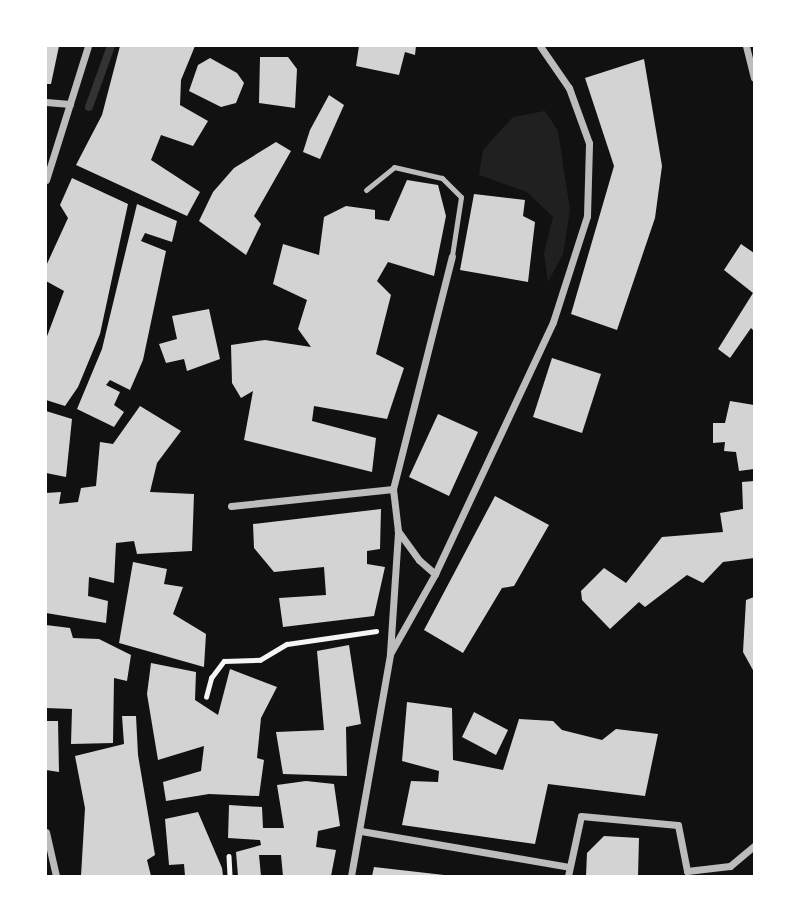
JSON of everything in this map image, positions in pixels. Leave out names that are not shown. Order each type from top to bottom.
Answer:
[{"type":"street","points":[[46,180],[88,46]]},
{"type":"street","points":[[390,654],[435,574],[553,322],[587,216],[589,143],[569,88],[540,46]]},
{"type":"street","points":[[746,46],[754,78]]},
{"type":"street","points":[[46,102],[69,104]]},
{"type":"street","points":[[351,877],[390,654],[398,531],[393,489],[452,256]]},
{"type":"street","points":[[230,506],[393,489]]},
{"type":"street","points":[[398,531],[419,560],[435,574]]},
{"type":"street","points":[[568,877],[582,816],[678,825],[687,871],[730,866],[754,846]]},
{"type":"street","points":[[361,831],[569,867]]},
{"type":"street","points":[[46,832],[56,877]]},
{"type":"lane","points":[[366,190],[394,167],[442,178],[461,197],[452,256]]},
{"type":"path","points":[[205,696],[211,678],[224,661],[260,660],[287,644],[391,628]]},
{"type":"path","points":[[229,856],[230,877]]},
{"type":"shaded area","points":[[545,111],[558,131],[570,210],[563,254],[548,282],[544,253],[553,217],[527,192],[479,175],[483,150],[513,117]]},
{"type":"building","points":[[46,46],[59,46],[51,84],[46,84]]},
{"type":"building","points":[[120,46],[195,46],[181,80],[180,105],[208,121],[193,146],[161,135],[151,160],[200,192],[187,216],[76,165],[102,115]]},
{"type":"building","points":[[359,46],[416,46],[415,55],[405,52],[399,75],[356,66]]},
{"type":"building","points":[[260,57],[288,57],[297,69],[295,108],[259,103]]},
{"type":"building","points":[[210,58],[237,73],[244,83],[236,103],[221,107],[189,91],[198,65]]},
{"type":"building","points":[[644,59],[662,166],[655,218],[617,330],[571,314],[614,166],[585,78]]},
{"type":"building","points":[[329,95],[344,105],[320,159],[303,152],[310,130]]},
{"type":"building","points":[[276,142],[291,151],[254,216],[261,224],[246,255],[199,221],[213,192],[234,168]]},
{"type":"building","points":[[72,178],[128,204],[100,334],[78,387],[65,406],[46,400],[46,339],[64,291],[46,281],[46,266],[68,218],[60,205]]},
{"type":"building","points":[[407,180],[438,185],[446,216],[434,276],[388,262],[377,281],[391,295],[376,354],[404,368],[387,419],[314,406],[312,421],[376,438],[372,472],[244,440],[253,391],[241,398],[232,383],[231,345],[265,340],[311,347],[298,329],[307,300],[273,284],[283,244],[319,255],[324,217],[346,206],[375,210],[375,219],[389,221]]},
{"type":"building","points":[[474,194],[525,200],[523,216],[535,222],[528,282],[460,270]]},
{"type":"building","points":[[137,204],[177,221],[172,242],[145,233],[141,241],[166,251],[143,360],[130,390],[110,380],[106,385],[120,392],[114,405],[124,412],[114,427],[77,409],[102,349]]},
{"type":"building","points":[[741,244],[754,253],[754,331],[751,328],[730,358],[718,349],[753,293],[724,270]]},
{"type":"building","points":[[209,309],[220,359],[187,371],[184,359],[166,363],[159,344],[177,339],[172,316]]},
{"type":"building","points":[[552,358],[601,374],[582,433],[533,417]]},
{"type":"building","points":[[730,401],[754,405],[754,469],[739,471],[736,452],[724,451],[725,442],[713,443],[713,423],[725,423]]},
{"type":"building","points":[[140,406],[181,431],[157,463],[150,492],[194,494],[192,551],[137,554],[134,541],[116,543],[114,583],[89,577],[88,596],[108,601],[106,623],[46,613],[46,493],[61,492],[59,504],[78,502],[81,488],[96,486],[100,442],[113,444]]},
{"type":"building","points":[[46,411],[72,419],[66,477],[46,473]]},
{"type":"building","points":[[438,414],[478,432],[449,496],[409,477]]},
{"type":"building","points":[[754,481],[754,558],[723,562],[703,583],[687,575],[645,607],[639,602],[610,629],[582,600],[581,591],[604,568],[626,583],[662,537],[723,532],[720,513],[743,509],[742,482]]},
{"type":"building","points":[[495,496],[549,525],[514,586],[502,588],[463,653],[424,630]]},
{"type":"building","points":[[381,509],[380,549],[367,551],[367,564],[385,567],[374,616],[283,627],[279,598],[326,595],[324,567],[274,572],[254,548],[253,524]]},
{"type":"building","points":[[133,562],[167,569],[164,584],[183,587],[173,614],[206,634],[204,667],[119,643]]},
{"type":"building","points":[[754,597],[754,672],[743,652],[746,600]]},
{"type":"building","points":[[46,625],[70,628],[73,638],[99,639],[131,655],[127,681],[114,678],[113,743],[71,744],[72,709],[46,708]]},
{"type":"building","points":[[349,645],[361,724],[346,727],[347,776],[283,774],[276,732],[324,730],[317,651]]},
{"type":"building","points":[[151,663],[196,672],[195,700],[218,715],[230,669],[277,687],[261,718],[257,758],[264,760],[259,796],[209,794],[166,801],[163,782],[201,771],[204,746],[158,760],[147,694]]},
{"type":"building","points":[[407,702],[452,708],[453,760],[503,770],[519,719],[553,721],[562,730],[602,740],[616,729],[658,734],[645,796],[548,784],[535,844],[402,825],[411,781],[438,782],[439,771],[402,761]]},
{"type":"building","points":[[474,712],[508,730],[496,755],[462,737]]},
{"type":"building","points":[[122,716],[136,716],[138,755],[155,855],[147,860],[151,876],[81,876],[85,808],[75,756],[124,744]]},
{"type":"building","points":[[46,721],[58,721],[59,772],[46,770]]},
{"type":"building","points":[[306,781],[334,784],[340,826],[318,831],[316,847],[336,850],[331,876],[283,876],[281,855],[259,855],[261,876],[238,876],[236,852],[261,845],[260,840],[228,838],[229,805],[262,807],[263,828],[284,828],[277,785]]},
{"type":"building","points":[[198,812],[223,876],[185,876],[184,864],[169,865],[165,819]]},
{"type":"building","points":[[604,836],[639,838],[638,876],[586,876],[587,853]]},
{"type":"building","points":[[374,867],[444,875],[444,876],[372,876]]},
{"type":"waterway","points":[[89,107],[111,46]]}]
